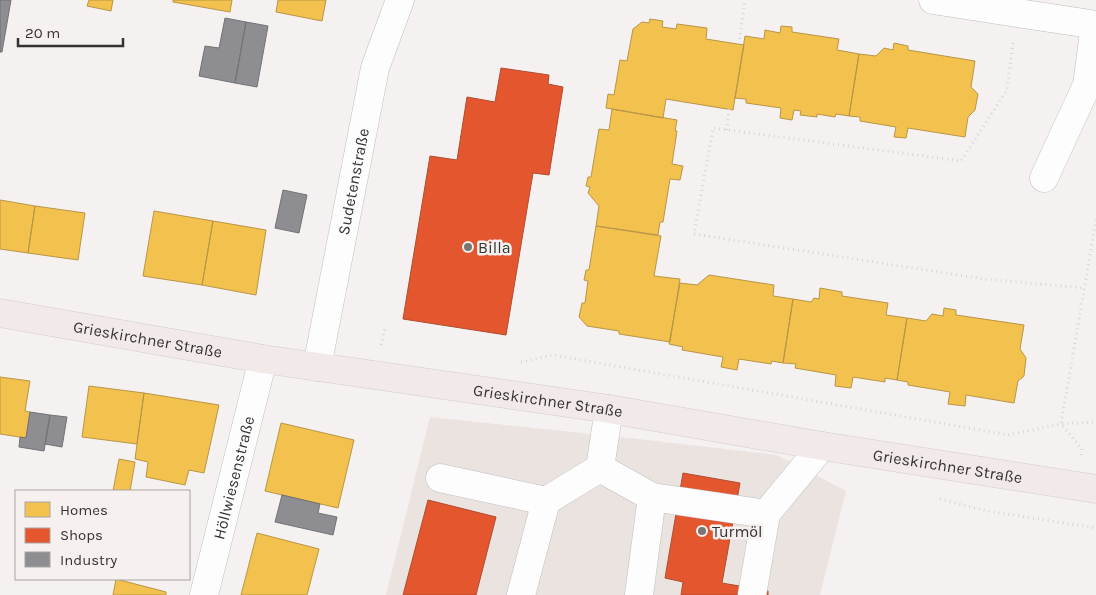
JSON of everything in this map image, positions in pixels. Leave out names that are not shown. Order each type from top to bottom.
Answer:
[{"type":"main road","name":"Grieskirchner Straße","points":[[0,313],[263,359],[609,410],[822,446],[1088,487]]},
{"type":"street","name":"Sudetenstraße","points":[[317,367],[374,68],[400,0]]},
{"type":"street","points":[[933,0],[1095,25],[1087,85],[1044,178]]},
{"type":"street","name":"Höllwiesenstraße","points":[[204,595],[263,359]]},
{"type":"street","points":[[440,478],[546,501],[600,468],[609,410]]},
{"type":"street","points":[[753,592],[766,514],[822,446]]},
{"type":"street","points":[[600,468],[652,497],[766,514]]},
{"type":"street","points":[[639,595],[652,497]]},
{"type":"street","points":[[521,595],[546,501]]},
{"type":"path","points":[[739,44],[746,0]]},
{"type":"path","points":[[1017,13],[1007,90],[961,160],[713,128],[694,234],[984,279],[1084,288]]},
{"type":"path","points":[[726,130],[729,109]]},
{"type":"path","points":[[1061,424],[1096,220]]},
{"type":"path","points":[[380,347],[390,349]]},
{"type":"path","points":[[516,364],[553,355],[1008,435],[1061,424],[1096,422]]},
{"type":"path","points":[[1061,424],[1082,448],[1088,487]]},
{"type":"shaded area","points":[[430,417],[777,455],[846,491],[820,595],[386,595]]},
{"type":"building: Homes","points":[[89,0],[113,0],[111,11],[87,6]]},
{"type":"building: Homes","points":[[173,0],[232,0],[230,12],[173,2]]},
{"type":"building: Homes","points":[[278,0],[326,0],[322,21],[276,12]]},
{"type":"building: Homes","points":[[650,19],[663,21],[662,27],[676,29],[677,24],[707,28],[706,39],[744,45],[733,110],[666,99],[663,118],[606,108],[608,94],[614,95],[620,60],[627,61],[633,29],[642,22],[649,23]]},
{"type":"building: Homes","points":[[781,26],[792,27],[792,32],[839,39],[837,50],[859,54],[849,116],[836,114],[835,117],[817,114],[817,117],[800,115],[801,111],[794,110],[792,120],[780,118],[781,108],[746,103],[746,99],[735,98],[745,36],[764,39],[765,30],[780,33]]},
{"type":"building: Homes","points":[[894,43],[908,46],[908,50],[975,61],[971,87],[978,94],[975,110],[968,117],[965,137],[908,128],[906,138],[894,137],[896,127],[860,121],[860,117],[849,116],[859,54],[876,56],[884,48],[893,50]]},
{"type":"building: Homes","points":[[612,109],[677,120],[672,164],[683,166],[680,180],[670,179],[663,222],[660,222],[658,235],[596,226],[599,206],[588,193],[590,187],[586,186],[588,177],[591,177],[599,129],[609,130]]},
{"type":"building: Homes","points":[[0,200],[35,206],[28,253],[0,249]]},
{"type":"building: Homes","points":[[35,206],[85,213],[78,260],[28,253]]},
{"type":"building: Homes","points":[[154,211],[213,221],[202,285],[143,276]]},
{"type":"building: Homes","points":[[213,221],[266,230],[256,295],[202,285]]},
{"type":"building: Homes","points":[[596,226],[661,236],[654,276],[680,279],[670,342],[619,334],[619,331],[587,326],[579,317],[582,303],[585,303],[588,281],[584,280],[586,270],[589,270]]},
{"type":"building: Homes","points":[[709,275],[774,285],[773,296],[793,299],[783,363],[772,361],[771,364],[739,359],[737,370],[721,367],[723,357],[682,350],[683,347],[669,344],[680,283],[697,285]]},
{"type":"building: Homes","points":[[820,288],[842,292],[842,296],[888,303],[886,315],[907,318],[897,380],[885,378],[885,382],[853,377],[851,388],[835,386],[836,375],[795,368],[796,364],[783,363],[793,299],[811,302],[814,298],[819,299]]},
{"type":"building: Homes","points":[[944,308],[956,310],[956,315],[1024,325],[1020,349],[1026,358],[1024,376],[1018,381],[1014,403],[966,395],[965,406],[948,404],[950,392],[908,385],[908,382],[897,380],[907,318],[926,321],[932,314],[943,316]]},
{"type":"building: Homes","points":[[0,377],[30,381],[25,411],[30,412],[26,438],[0,434]]},
{"type":"building: Homes","points":[[89,386],[144,393],[137,444],[82,437]]},
{"type":"building: Homes","points":[[144,393],[219,405],[204,473],[189,470],[185,485],[146,477],[148,462],[135,459]]},
{"type":"building: Homes","points":[[281,423],[354,440],[338,508],[265,491]]},
{"type":"building: Homes","points":[[119,459],[135,462],[130,490],[113,490]]},
{"type":"building: Homes","points":[[257,533],[319,549],[307,595],[241,595]]},
{"type":"building: Homes","points":[[116,580],[166,592],[166,595],[113,595]]},
{"type":"building: Shops","name":"Billa","points":[[501,68],[549,75],[548,84],[563,87],[549,175],[533,173],[506,335],[403,319],[430,156],[457,160],[467,97],[495,102]]},
{"type":"building: Shops","name":"Turmöl","points":[[683,473],[740,483],[722,583],[768,591],[768,595],[681,595],[683,582],[665,578]]},
{"type":"building: Shops","points":[[428,500],[496,517],[476,595],[403,595]]},
{"type":"building: Industry","points":[[0,0],[11,0],[2,52],[0,52]]},
{"type":"building: Industry","points":[[225,18],[246,22],[235,83],[199,76],[205,46],[219,48]]},
{"type":"building: Industry","points":[[246,22],[268,26],[257,87],[235,83]]},
{"type":"building: Industry","points":[[283,190],[307,195],[299,233],[275,228]]},
{"type":"building: Industry","points":[[30,412],[50,415],[44,451],[19,447],[20,437],[26,438]]},
{"type":"building: Industry","points":[[50,415],[67,417],[62,447],[45,444]]},
{"type":"building: Industry","points":[[282,495],[320,504],[318,513],[337,517],[333,535],[275,522]]},
{"type":"place","name":"Billa","points":[[468,247]]},
{"type":"place","name":"Turmöl","points":[[702,531]]}]
